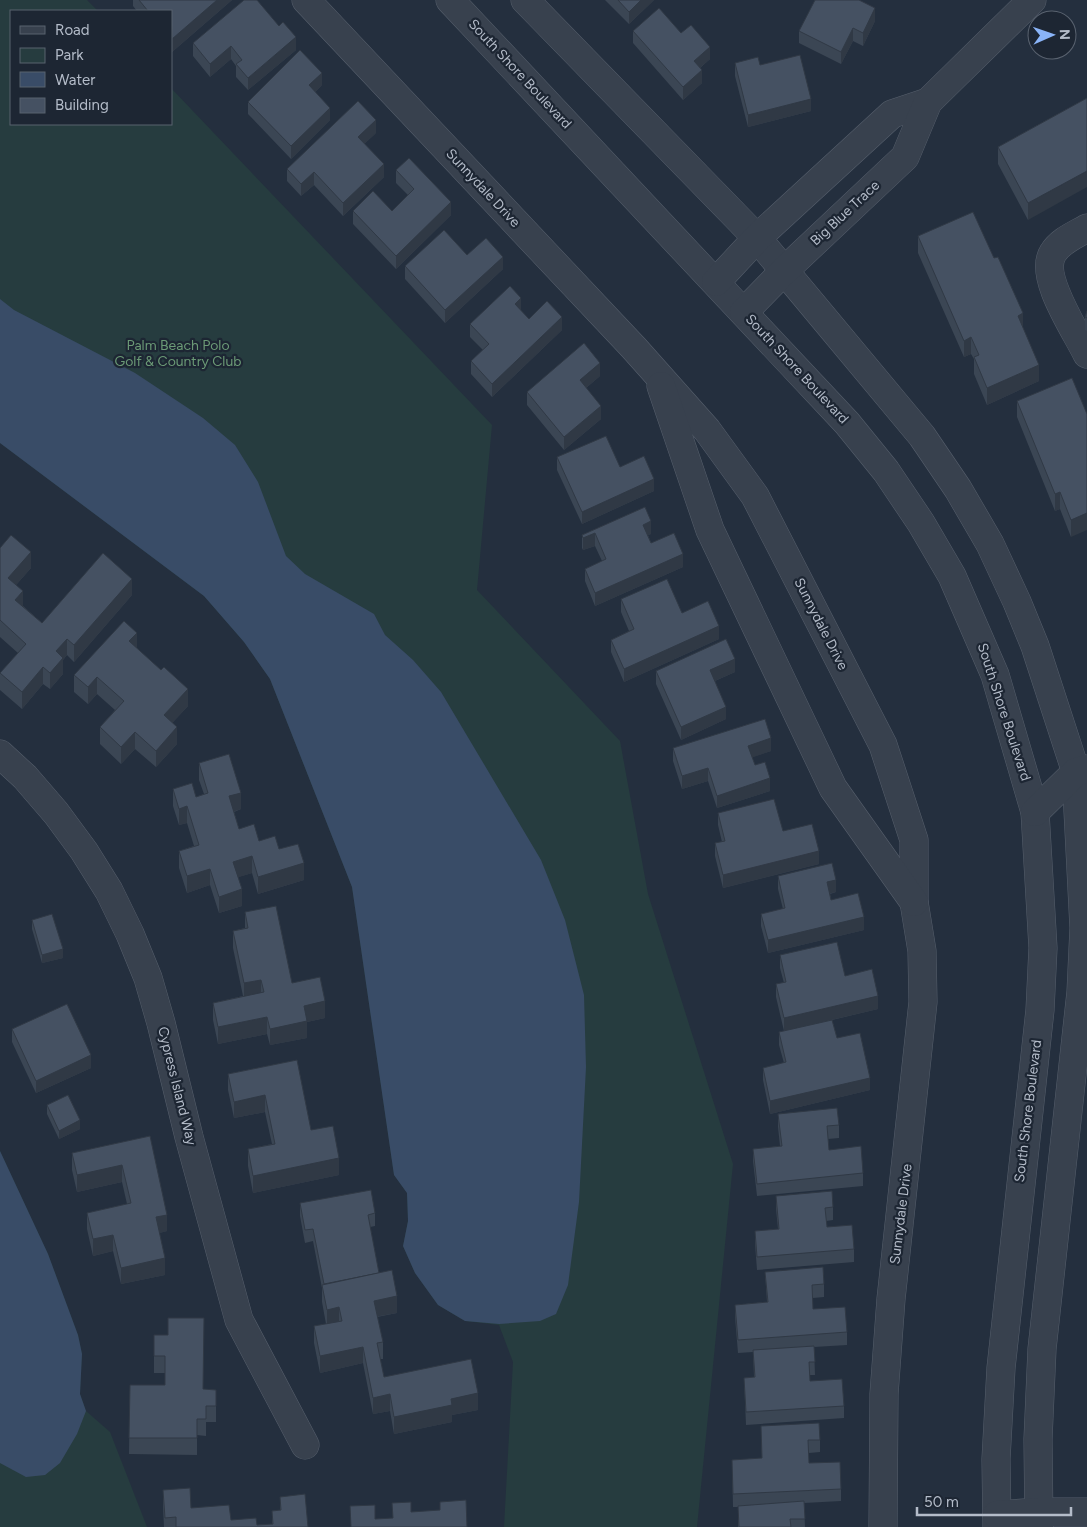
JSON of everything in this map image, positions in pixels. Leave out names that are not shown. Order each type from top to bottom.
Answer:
[{"type":"street","name":"Sunnydale Drive","points":[[306,0],[634,348],[658,378],[707,430],[755,496],[883,745],[914,840],[914,902],[922,951],[924,1002],[890,1309],[884,1394],[883,1527]]},
{"type":"street","name":"South Shore Boulevard","points":[[450,0],[847,423],[886,471],[921,522],[952,576],[992,667],[1014,734],[1035,812],[1043,948],[1040,1010],[1001,1368],[996,1459],[997,1521]]},
{"type":"street","points":[[525,0],[757,238],[917,429],[958,489],[990,544],[1035,646],[1081,770],[1084,928],[1082,992],[1042,1349],[1038,1439],[1039,1520]]},
{"type":"street","name":"Big Blue Trace","points":[[744,312],[785,270],[905,156],[928,102],[1032,0]]},
{"type":"street","name":"Big Blue Trace","points":[[716,282],[757,238],[892,114],[928,102]]},
{"type":"street","points":[[1087,228],[1062,243],[1052,254],[1048,270],[1051,284],[1087,354]]},
{"type":"street","name":"Sunnydale Drive","points":[[658,378],[710,530],[833,788],[914,902]]},
{"type":"street","name":"Cypress Island Way","points":[[0,754],[56,813],[84,851],[109,891],[130,934],[148,978],[161,1023],[189,1137],[239,1320],[305,1445]]},
{"type":"street","points":[[1035,812],[1081,770]]},
{"type":"street","points":[[1035,812],[1083,827]]},
{"type":"street","points":[[997,1521],[1039,1520],[1087,1512]]},
{"type":"green space","name":"Palm Beach Polo Golf & Country Club","points":[[0,0],[87,0],[97,10],[10,10],[10,125],[172,125],[172,89],[492,425],[477,590],[620,741],[648,894],[733,1164],[697,1527],[504,1527],[513,1362],[499,1325],[465,1321],[438,1305],[415,1273],[403,1246],[408,1221],[407,1193],[394,1175],[352,887],[270,679],[244,642],[204,596],[0,443]]},
{"type":"green space","points":[[0,1151],[48,1254],[78,1335],[82,1354],[80,1394],[86,1411],[110,1432],[147,1527],[0,1527]]},
{"type":"water","points":[[0,299],[14,310],[135,373],[203,418],[235,445],[258,482],[286,556],[305,574],[374,614],[385,635],[413,660],[441,692],[541,860],[565,920],[584,995],[586,1067],[579,1202],[568,1285],[556,1314],[540,1321],[499,1324],[465,1321],[438,1305],[415,1273],[403,1246],[408,1221],[407,1193],[394,1175],[352,887],[270,679],[244,642],[204,596],[0,443]]},
{"type":"water","points":[[0,1151],[48,1254],[78,1335],[82,1354],[80,1394],[86,1411],[77,1434],[60,1463],[45,1475],[26,1477],[0,1463]]},
{"type":"building","points":[[139,0],[217,0],[172,39],[172,10],[147,10]]},
{"type":"building","points":[[244,0],[257,0],[279,26],[283,22],[296,37],[248,78],[236,64],[242,60],[231,46],[210,64],[193,43]]},
{"type":"building","points":[[618,0],[641,0],[629,12]]},
{"type":"building","points":[[815,0],[859,0],[875,8],[863,33],[853,28],[841,52],[799,31]]},
{"type":"building","points":[[659,8],[681,33],[691,25],[710,47],[694,61],[702,70],[683,87],[633,31]]},
{"type":"building","points":[[300,50],[322,73],[309,85],[330,108],[291,146],[248,102]]},
{"type":"building","points":[[800,55],[811,99],[748,115],[735,63],[758,57],[760,65]]},
{"type":"building","points":[[1087,98],[1087,171],[1028,203],[998,147]]},
{"type":"building","points":[[358,101],[376,120],[358,137],[384,164],[343,203],[314,172],[301,184],[287,169]]},
{"type":"building","points":[[409,158],[451,202],[396,256],[353,211],[373,191],[392,211],[414,189],[396,170]]},
{"type":"building","points":[[973,212],[994,258],[998,257],[1023,313],[1018,316],[1039,365],[987,388],[974,357],[979,355],[971,337],[964,341],[918,236]]},
{"type":"building","points":[[444,230],[467,255],[486,238],[503,257],[445,310],[405,266]]},
{"type":"building","points":[[510,286],[521,298],[515,304],[529,319],[547,301],[562,317],[492,384],[471,361],[489,344],[470,324]]},
{"type":"building","points":[[584,343],[600,363],[580,380],[601,406],[564,437],[527,392]]},
{"type":"building","points":[[1072,378],[1087,414],[1087,513],[1071,520],[1060,492],[1055,494],[1017,401]]},
{"type":"building","points":[[606,436],[620,467],[644,456],[654,479],[582,512],[557,457]]},
{"type":"building","points":[[645,507],[651,521],[643,525],[651,543],[674,533],[683,554],[595,593],[585,569],[606,559],[595,533],[583,538],[582,535]]},
{"type":"building","points":[[11,535],[31,552],[8,578],[23,591],[15,600],[42,623],[103,553],[132,579],[74,645],[67,639],[56,651],[63,658],[50,673],[43,667],[22,692],[0,673],[26,644],[0,620],[0,548]]},
{"type":"building","points":[[667,579],[682,613],[708,601],[719,626],[624,669],[611,640],[634,629],[621,599]]},
{"type":"building","points":[[124,621],[137,633],[129,641],[161,670],[164,667],[188,689],[164,715],[177,727],[156,751],[135,732],[121,747],[100,727],[124,701],[97,677],[88,687],[74,675]]},
{"type":"building","points":[[726,639],[735,659],[710,670],[726,707],[681,727],[656,671]]},
{"type":"building","points":[[765,719],[771,738],[748,746],[755,765],[765,762],[770,778],[717,796],[708,768],[682,776],[673,748]]},
{"type":"building","points":[[229,754],[241,793],[229,796],[239,829],[254,824],[259,841],[275,836],[279,849],[298,844],[304,863],[258,877],[252,856],[233,862],[242,889],[219,897],[210,869],[187,876],[179,851],[199,845],[187,806],[179,809],[173,789],[192,783],[196,797],[208,793],[199,763]]},
{"type":"building","points":[[774,799],[783,831],[812,824],[819,851],[723,875],[715,843],[725,841],[718,813]]},
{"type":"building","points":[[832,863],[836,880],[827,882],[831,900],[858,893],[864,917],[768,940],[761,914],[785,908],[778,876]]},
{"type":"building","points":[[276,906],[292,983],[320,977],[325,1001],[304,1006],[307,1021],[270,1029],[267,1017],[218,1027],[213,1003],[264,992],[261,980],[244,983],[233,931],[248,928],[245,912]]},
{"type":"building","points":[[52,914],[63,949],[42,955],[32,920]]},
{"type":"building","points":[[837,942],[845,976],[872,969],[878,996],[784,1018],[776,984],[786,982],[780,955]]},
{"type":"building","points":[[67,1004],[91,1055],[36,1081],[12,1029]]},
{"type":"building","points":[[832,1020],[837,1038],[860,1033],[870,1078],[770,1101],[763,1068],[786,1062],[779,1032]]},
{"type":"building","points":[[297,1060],[311,1130],[333,1126],[339,1158],[253,1176],[248,1149],[275,1144],[265,1095],[234,1102],[228,1074]]},
{"type":"building","points":[[68,1095],[80,1120],[59,1131],[47,1105]]},
{"type":"building","points":[[837,1108],[839,1125],[827,1126],[829,1150],[861,1146],[863,1173],[757,1184],[753,1149],[782,1146],[778,1114]]},
{"type":"building","points":[[150,1136],[167,1215],[156,1217],[165,1258],[121,1268],[113,1235],[93,1239],[87,1213],[131,1203],[122,1165],[77,1175],[72,1153]]},
{"type":"building","points":[[371,1190],[375,1213],[368,1215],[379,1273],[324,1284],[313,1229],[305,1230],[300,1203]]},
{"type":"building","points":[[832,1191],[833,1207],[825,1208],[827,1227],[852,1225],[854,1249],[757,1257],[755,1231],[779,1229],[776,1196]]},
{"type":"building","points":[[823,1267],[824,1284],[812,1285],[813,1309],[845,1307],[847,1332],[738,1340],[735,1305],[768,1302],[765,1272]]},
{"type":"building","points":[[392,1270],[397,1296],[374,1301],[383,1342],[377,1343],[384,1377],[471,1359],[478,1393],[451,1399],[452,1405],[394,1417],[390,1394],[373,1398],[363,1347],[320,1356],[314,1326],[342,1321],[339,1307],[327,1310],[322,1285]]},
{"type":"building","points":[[168,1318],[204,1318],[203,1389],[216,1390],[216,1406],[206,1406],[206,1419],[197,1419],[197,1438],[129,1438],[130,1385],[165,1385],[165,1356],[154,1356],[154,1335],[168,1335]]},
{"type":"building","points":[[814,1346],[815,1362],[809,1362],[810,1381],[842,1379],[844,1406],[746,1412],[744,1378],[755,1377],[753,1350]]},
{"type":"building","points":[[819,1423],[820,1440],[808,1440],[809,1463],[840,1462],[841,1489],[733,1494],[732,1460],[762,1458],[761,1426]]},
{"type":"building","points":[[190,1488],[191,1508],[229,1505],[231,1520],[256,1518],[257,1525],[273,1524],[272,1511],[281,1510],[280,1497],[305,1494],[308,1527],[176,1527],[176,1517],[165,1518],[163,1490]]},
{"type":"building","points":[[466,1500],[467,1527],[351,1527],[350,1506],[375,1505],[375,1519],[393,1518],[392,1503],[411,1502],[411,1512],[440,1510],[440,1502]]},
{"type":"building","points":[[804,1501],[805,1519],[790,1519],[791,1527],[739,1527],[738,1506]]}]
